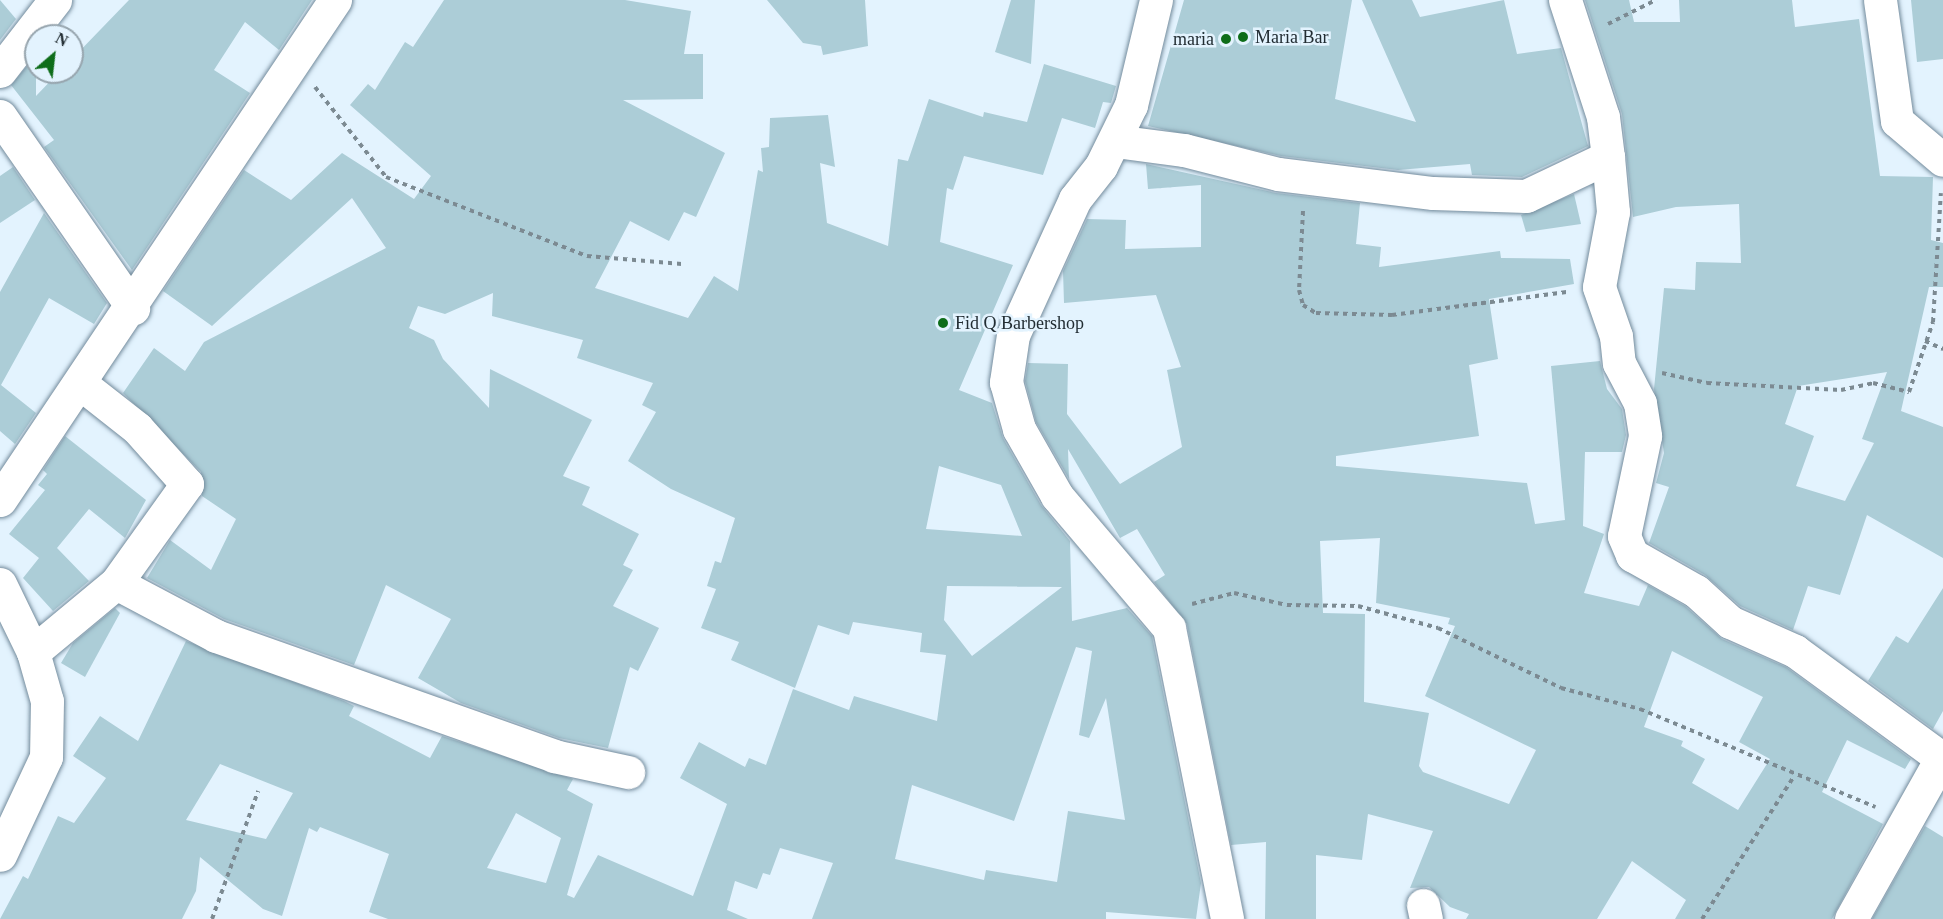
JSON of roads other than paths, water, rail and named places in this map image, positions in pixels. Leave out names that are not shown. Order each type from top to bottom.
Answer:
[{"type":"street","points":[[0,70],[55,0]]},
{"type":"street","points":[[0,500],[133,308],[294,57],[335,0]]},
{"type":"street","points":[[1156,0],[1143,68],[1115,141],[1075,199],[1046,262],[1013,335],[1006,382],[1019,429],[1057,496],[1169,628],[1194,741],[1227,919]]},
{"type":"street","points":[[1565,0],[1575,37],[1603,117],[1608,157],[1613,212],[1599,287],[1616,336],[1619,363],[1640,403],[1645,436],[1624,536],[1632,555],[1696,591],[1730,621],[1795,651],[1938,773],[1904,818],[1851,919]]},
{"type":"street","points":[[1880,0],[1897,121],[1942,160]]},
{"type":"street","points":[[0,116],[133,308]]},
{"type":"street","points":[[1115,141],[1184,150],[1305,177],[1433,193],[1526,196],[1608,157]]},
{"type":"street","points":[[33,652],[116,583],[187,484],[138,428],[81,384]]},
{"type":"street","points":[[116,583],[248,648],[554,756],[628,772]]},
{"type":"street","points":[[0,584],[33,652],[47,701],[46,757],[0,855]]},
{"type":"place","name":"Maria Bar","points":[[1243,37]]},
{"type":"place","name":"maria","points":[[1226,39]]},
{"type":"place","name":"Fid Q Barbershop","points":[[943,323]]}]
